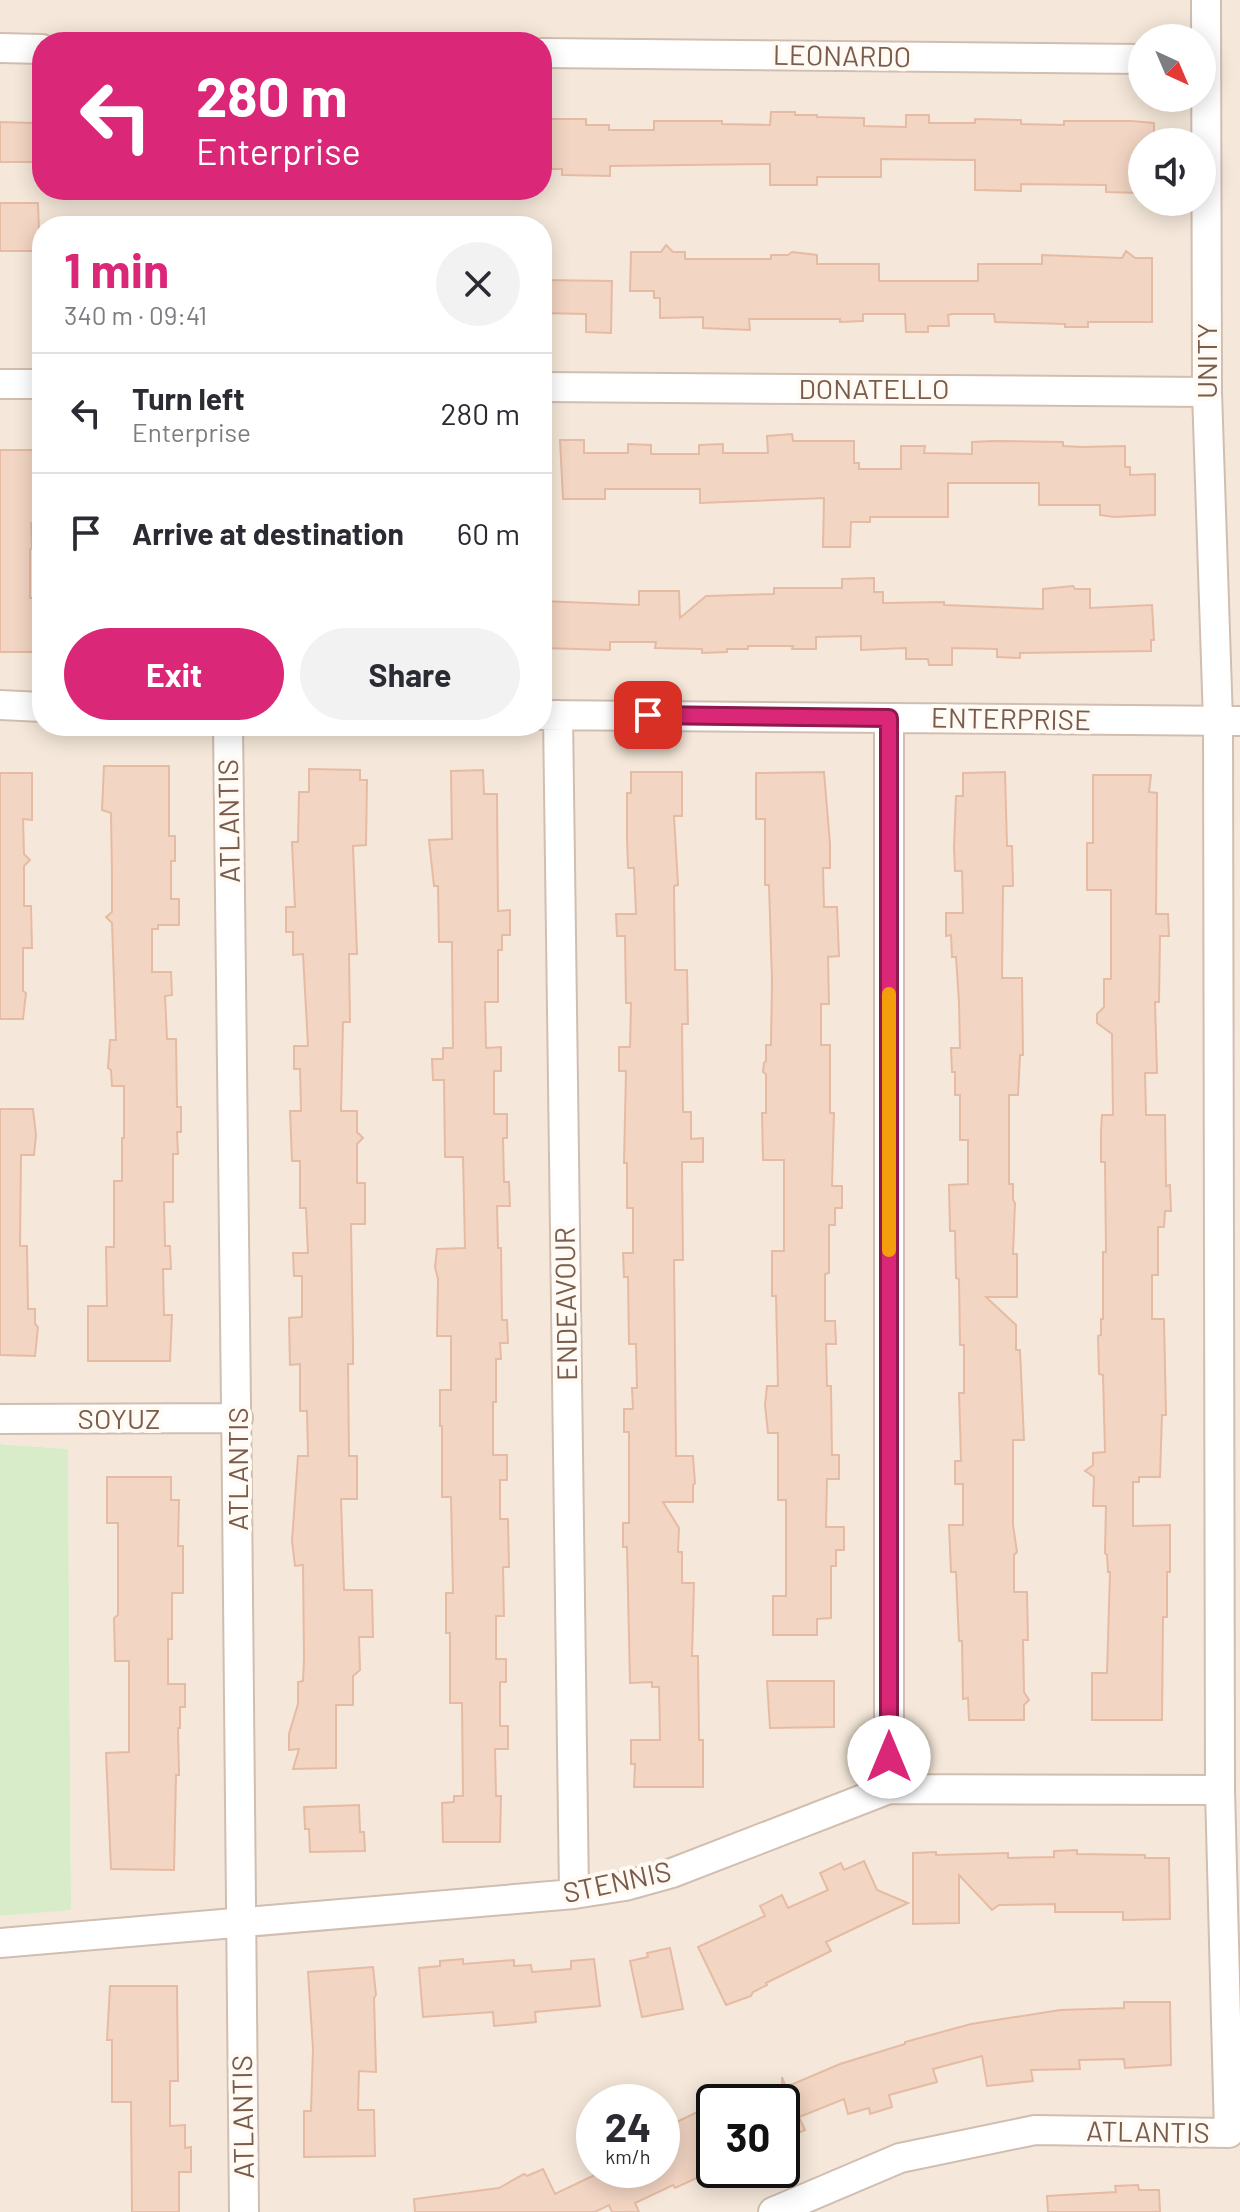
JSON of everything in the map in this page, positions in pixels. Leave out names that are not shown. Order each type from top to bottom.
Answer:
[{"type":"street","name":"UNITY","points":[[1205,24],[1206,0]]},
{"type":"street","points":[[0,48],[32,49]]},
{"type":"street","name":"LEONARDO","points":[[552,53],[1128,59]]},
{"type":"street","name":"UNITY","points":[[1204,112],[1207,392],[1229,721]]},
{"type":"street","points":[[0,384],[32,384]]},
{"type":"street","name":"DONATELLO","points":[[552,387],[1207,392]]},
{"type":"street","points":[[0,705],[32,707]]},
{"type":"street","name":"ENTERPRISE","points":[[552,715],[1229,721]]},
{"type":"street","points":[[889,718],[889,1789]]},
{"type":"street","name":"ATLANTIS","points":[[773,2212],[900,2158],[1035,2130],[1229,2133],[1220,1790],[1229,721]]},
{"type":"street","name":"ATLANTIS","points":[[228,736],[238,1418],[239,1924],[244,2212]]},
{"type":"street","name":"ENDEAVOUR","points":[[550,736],[574,1894]]},
{"type":"street","name":"SOYUZ","points":[[0,1419],[238,1418]]},
{"type":"street","name":"STENNIS","points":[[0,1943],[574,1894],[625,1886],[672,1873],[889,1789],[1220,1790]]},
{"type":"shaded area","points":[[0,0],[1240,0],[1240,2212],[0,2212],[0,1916],[71,1909],[68,1449],[0,1444]]},
{"type":"green space","points":[[0,1444],[68,1449],[71,1910],[0,1916]]},
{"type":"building","points":[[771,112],[795,112],[795,115],[817,117],[864,118],[864,126],[906,127],[906,115],[929,115],[929,123],[975,123],[975,119],[1064,125],[1064,121],[1131,121],[1154,123],[1154,128],[1128,128],[1128,193],[1106,192],[1106,185],[1021,184],[1021,191],[975,190],[975,160],[881,159],[881,177],[817,177],[817,185],[770,185],[770,164],[610,166],[610,176],[562,175],[562,169],[552,169],[552,119],[586,119],[586,125],[609,125],[609,130],[654,130],[654,121],[722,121],[722,124],[770,125]]},
{"type":"building","points":[[0,122],[32,123],[32,162],[0,162]]},
{"type":"building","points":[[0,203],[38,203],[38,216],[32,216],[32,251],[0,251]]},
{"type":"building","points":[[666,245],[673,252],[685,252],[685,259],[771,259],[771,255],[788,255],[792,252],[817,255],[817,264],[879,264],[879,281],[978,281],[978,264],[1042,264],[1042,255],[1122,258],[1126,251],[1135,258],[1152,258],[1152,322],[1088,322],[1088,327],[1065,327],[1065,324],[995,322],[994,314],[952,314],[948,315],[949,326],[928,326],[928,332],[906,332],[905,314],[863,314],[863,321],[749,319],[750,330],[703,328],[703,317],[660,318],[660,298],[654,298],[654,291],[630,291],[631,252],[661,252]]},
{"type":"building","points":[[552,280],[612,281],[611,333],[586,332],[586,314],[552,313]]},
{"type":"building","points":[[792,434],[793,441],[854,441],[854,463],[859,463],[859,469],[901,469],[901,446],[925,446],[924,453],[972,454],[972,442],[1125,446],[1125,467],[1130,467],[1130,475],[1155,474],[1155,515],[1114,517],[1100,515],[1100,505],[1039,505],[1039,483],[948,483],[948,517],[870,517],[870,522],[851,522],[850,547],[823,547],[824,498],[700,503],[700,489],[605,489],[605,499],[563,499],[560,440],[584,440],[584,453],[628,453],[628,444],[651,445],[651,454],[699,454],[699,445],[723,444],[723,453],[768,453],[767,436]]},
{"type":"building","points":[[0,450],[32,450],[32,652],[0,652]]},
{"type":"building","points":[[874,578],[874,592],[883,592],[883,603],[944,602],[944,605],[1043,609],[1043,589],[1073,586],[1075,589],[1090,589],[1090,608],[1152,605],[1154,640],[1151,640],[1151,651],[1020,653],[1020,658],[997,657],[997,649],[952,648],[952,665],[929,665],[928,659],[906,659],[906,648],[861,650],[861,636],[816,637],[816,649],[748,646],[748,649],[702,653],[702,649],[655,648],[656,642],[610,642],[610,650],[552,648],[552,601],[639,605],[639,591],[679,591],[680,618],[706,596],[774,594],[774,588],[842,588],[842,579]]},
{"type":"building","points":[[104,766],[169,766],[169,836],[175,836],[175,861],[171,861],[171,899],[179,899],[179,925],[158,925],[158,929],[152,929],[152,972],[171,972],[172,995],[165,996],[167,1039],[176,1039],[177,1107],[181,1107],[178,1154],[173,1154],[173,1202],[164,1202],[165,1246],[170,1246],[171,1269],[163,1269],[164,1315],[172,1315],[170,1361],[88,1361],[88,1306],[107,1306],[106,1247],[114,1247],[114,1181],[122,1181],[124,1138],[124,1086],[112,1086],[111,1070],[108,1068],[110,1040],[116,1040],[112,923],[106,917],[112,912],[111,813],[102,810]]},
{"type":"building","points":[[309,769],[360,770],[360,780],[367,780],[366,845],[353,846],[357,954],[349,954],[350,1022],[343,1022],[341,1111],[357,1111],[357,1132],[363,1138],[357,1144],[357,1183],[365,1183],[365,1224],[351,1224],[353,1364],[348,1364],[349,1456],[357,1456],[357,1499],[341,1499],[344,1590],[372,1590],[373,1637],[359,1637],[360,1670],[353,1676],[353,1705],[336,1705],[336,1768],[293,1769],[299,1749],[289,1750],[289,1734],[298,1704],[298,1682],[303,1681],[304,1659],[303,1565],[295,1566],[292,1541],[298,1456],[308,1456],[307,1411],[300,1411],[300,1364],[290,1365],[289,1318],[302,1317],[302,1276],[294,1276],[293,1253],[308,1253],[306,1208],[300,1208],[300,1161],[292,1161],[290,1111],[301,1111],[300,1069],[294,1069],[294,1046],[308,1046],[303,954],[293,955],[293,932],[286,932],[286,907],[295,907],[292,842],[298,842],[299,792],[309,792]]},
{"type":"building","points":[[483,770],[484,794],[497,794],[498,911],[510,910],[510,935],[502,935],[502,950],[498,950],[498,1002],[485,1002],[486,1048],[501,1047],[501,1071],[494,1071],[494,1114],[507,1114],[507,1138],[503,1138],[504,1182],[509,1182],[510,1206],[497,1206],[502,1320],[507,1320],[508,1343],[500,1343],[501,1359],[496,1359],[496,1402],[493,1402],[493,1455],[507,1455],[507,1480],[500,1480],[500,1519],[508,1519],[509,1567],[503,1567],[504,1616],[496,1616],[496,1659],[506,1659],[506,1682],[500,1682],[500,1726],[508,1726],[508,1749],[495,1749],[496,1796],[501,1796],[500,1842],[443,1842],[442,1803],[454,1802],[454,1796],[463,1796],[462,1703],[450,1703],[450,1633],[446,1633],[446,1593],[453,1593],[451,1497],[442,1497],[440,1390],[451,1390],[451,1336],[437,1336],[438,1279],[435,1267],[437,1249],[465,1248],[463,1157],[445,1157],[444,1080],[433,1080],[432,1059],[443,1059],[443,1048],[453,1048],[452,942],[439,942],[438,886],[434,886],[429,840],[452,839],[451,771]]},
{"type":"building","points":[[631,772],[682,772],[682,816],[674,816],[678,885],[674,886],[675,970],[687,970],[688,1024],[682,1024],[683,1112],[691,1112],[691,1139],[703,1138],[703,1162],[682,1162],[683,1260],[674,1260],[676,1456],[693,1456],[695,1483],[693,1502],[663,1502],[679,1528],[682,1583],[694,1583],[692,1656],[698,1656],[703,1787],[634,1787],[635,1764],[631,1764],[631,1740],[660,1740],[659,1687],[652,1687],[652,1682],[630,1683],[627,1547],[623,1547],[623,1523],[629,1523],[629,1432],[624,1432],[624,1409],[633,1409],[632,1388],[637,1388],[636,1344],[629,1344],[628,1277],[624,1277],[623,1253],[633,1253],[633,1208],[627,1208],[627,1163],[624,1163],[626,1071],[619,1071],[619,1047],[630,1047],[631,1003],[626,1003],[625,936],[617,936],[616,914],[636,914],[634,868],[628,868],[627,793],[631,793]]},
{"type":"building","points":[[824,772],[830,868],[823,868],[824,907],[837,907],[839,956],[828,957],[829,1004],[821,1004],[821,1045],[830,1045],[830,1113],[834,1113],[832,1186],[842,1186],[842,1208],[835,1208],[835,1225],[829,1225],[829,1273],[825,1274],[825,1321],[835,1321],[836,1344],[826,1344],[827,1386],[831,1386],[832,1455],[839,1455],[839,1479],[827,1479],[826,1527],[844,1527],[844,1550],[836,1550],[836,1566],[831,1566],[831,1618],[817,1619],[817,1635],[773,1635],[773,1596],[786,1596],[786,1500],[778,1500],[778,1433],[768,1433],[765,1405],[767,1386],[778,1386],[772,1251],[784,1251],[784,1160],[763,1160],[762,1113],[766,1113],[766,1074],[763,1072],[766,1045],[771,1045],[772,980],[769,885],[765,885],[765,819],[756,819],[756,773]]},
{"type":"building","points":[[1005,772],[1007,846],[1012,846],[1013,886],[1003,886],[1002,978],[1022,978],[1023,1055],[1020,1055],[1018,1095],[1009,1095],[1009,1184],[1013,1184],[1015,1203],[1013,1254],[1017,1254],[1017,1297],[986,1297],[1016,1325],[1016,1350],[1020,1350],[1024,1440],[1013,1440],[1013,1525],[1017,1552],[1014,1555],[1014,1592],[1027,1592],[1028,1640],[1023,1640],[1024,1692],[1029,1700],[1024,1705],[1024,1720],[969,1720],[968,1698],[963,1699],[962,1641],[959,1641],[956,1572],[951,1572],[949,1525],[963,1525],[963,1484],[955,1484],[955,1461],[961,1461],[959,1393],[964,1393],[964,1345],[960,1345],[959,1279],[956,1278],[955,1231],[950,1231],[949,1185],[968,1184],[968,1140],[960,1140],[960,1095],[955,1095],[955,1072],[952,1072],[951,1048],[960,1048],[959,1003],[956,957],[952,957],[951,935],[946,936],[946,913],[963,913],[962,871],[955,871],[954,847],[956,796],[963,796],[963,773]]},
{"type":"building","points":[[0,773],[32,773],[32,820],[23,819],[24,854],[30,860],[24,866],[24,906],[31,906],[32,948],[23,948],[23,991],[26,993],[23,1019],[0,1019]]},
{"type":"building","points":[[1093,775],[1151,775],[1149,792],[1157,793],[1156,914],[1168,914],[1169,936],[1160,936],[1159,1002],[1155,1002],[1157,1073],[1145,1073],[1146,1115],[1165,1115],[1166,1186],[1170,1185],[1171,1211],[1165,1211],[1164,1227],[1158,1227],[1158,1275],[1152,1275],[1152,1319],[1164,1319],[1166,1415],[1162,1415],[1160,1477],[1139,1477],[1139,1482],[1133,1482],[1133,1526],[1170,1525],[1167,1617],[1163,1617],[1162,1720],[1092,1720],[1092,1673],[1107,1673],[1110,1572],[1105,1553],[1106,1506],[1093,1506],[1094,1477],[1085,1471],[1093,1465],[1093,1453],[1105,1452],[1103,1375],[1099,1374],[1098,1336],[1101,1335],[1103,1319],[1103,1252],[1106,1252],[1105,1162],[1101,1162],[1101,1131],[1102,1115],[1113,1115],[1112,1034],[1097,1023],[1097,1014],[1104,1007],[1104,979],[1111,979],[1111,890],[1087,890],[1087,843],[1093,843]]},
{"type":"building","points":[[0,1109],[33,1109],[36,1135],[34,1155],[21,1155],[20,1246],[27,1246],[28,1309],[35,1309],[35,1324],[38,1327],[35,1356],[0,1355]]},
{"type":"building","points":[[107,1477],[171,1477],[171,1500],[179,1500],[178,1546],[183,1546],[183,1593],[172,1593],[172,1639],[168,1639],[168,1684],[185,1684],[185,1707],[180,1707],[178,1728],[174,1870],[111,1869],[106,1753],[129,1752],[129,1661],[115,1661],[118,1523],[107,1523]]},
{"type":"building","points":[[767,1681],[834,1681],[834,1727],[770,1728]]},
{"type":"building","points":[[359,1805],[360,1832],[364,1832],[365,1851],[310,1852],[304,1807]]},
{"type":"building","points":[[1077,1850],[1077,1854],[1169,1858],[1170,1919],[1123,1920],[1123,1912],[1055,1912],[1055,1904],[999,1905],[992,1910],[959,1875],[959,1923],[913,1924],[913,1853],[1008,1853],[1008,1858],[1054,1857],[1054,1851]]},
{"type":"building","points":[[864,1861],[877,1890],[908,1903],[826,1942],[831,1951],[766,1983],[751,1996],[726,2005],[698,1947],[765,1916],[760,1906],[782,1895],[788,1908],[828,1890],[820,1873],[841,1863],[844,1870]]},
{"type":"building","points":[[670,1948],[683,2009],[642,2017],[630,1961]]},
{"type":"building","points":[[463,1959],[463,1964],[514,1960],[514,1966],[531,1965],[532,1972],[571,1969],[571,1961],[594,1959],[600,2006],[535,2012],[536,2022],[494,2026],[493,2012],[423,2017],[419,1968],[440,1966],[440,1961]]},
{"type":"building","points":[[373,1967],[376,2072],[359,2071],[358,2110],[374,2110],[375,2156],[304,2157],[304,2111],[311,2111],[313,2049],[308,1972]]},
{"type":"building","points":[[110,1986],[177,1986],[178,2081],[170,2081],[170,2126],[185,2125],[185,2148],[191,2147],[191,2172],[179,2172],[179,2212],[132,2212],[131,2102],[112,2102],[112,2040],[107,2040]]},
{"type":"building","points":[[1124,2002],[1170,2002],[1171,2065],[1125,2068],[1124,2059],[1079,2060],[1080,2069],[1031,2070],[1033,2081],[987,2086],[982,2056],[933,2069],[937,2082],[889,2095],[892,2107],[870,2114],[869,2108],[848,2114],[844,2099],[800,2117],[800,2084],[793,2084],[905,2042],[971,2024],[1060,2010],[1124,2008]]},
{"type":"building","points":[[696,2113],[696,2178],[680,2186],[680,2120]]},
{"type":"building","points":[[543,2169],[555,2194],[576,2184],[576,2188],[667,2188],[635,2203],[639,2212],[612,2212],[609,2205],[595,2212],[415,2212],[414,2199],[499,2188],[524,2174],[527,2176]]},
{"type":"building","points":[[1138,2185],[1139,2190],[1159,2190],[1160,2212],[1048,2212],[1047,2196],[1116,2192],[1115,2186]]},
{"type":"slow traffic","points":[[889,994],[889,1250]]},
{"type":"route","points":[[648,715],[889,718],[889,1757]]}]
